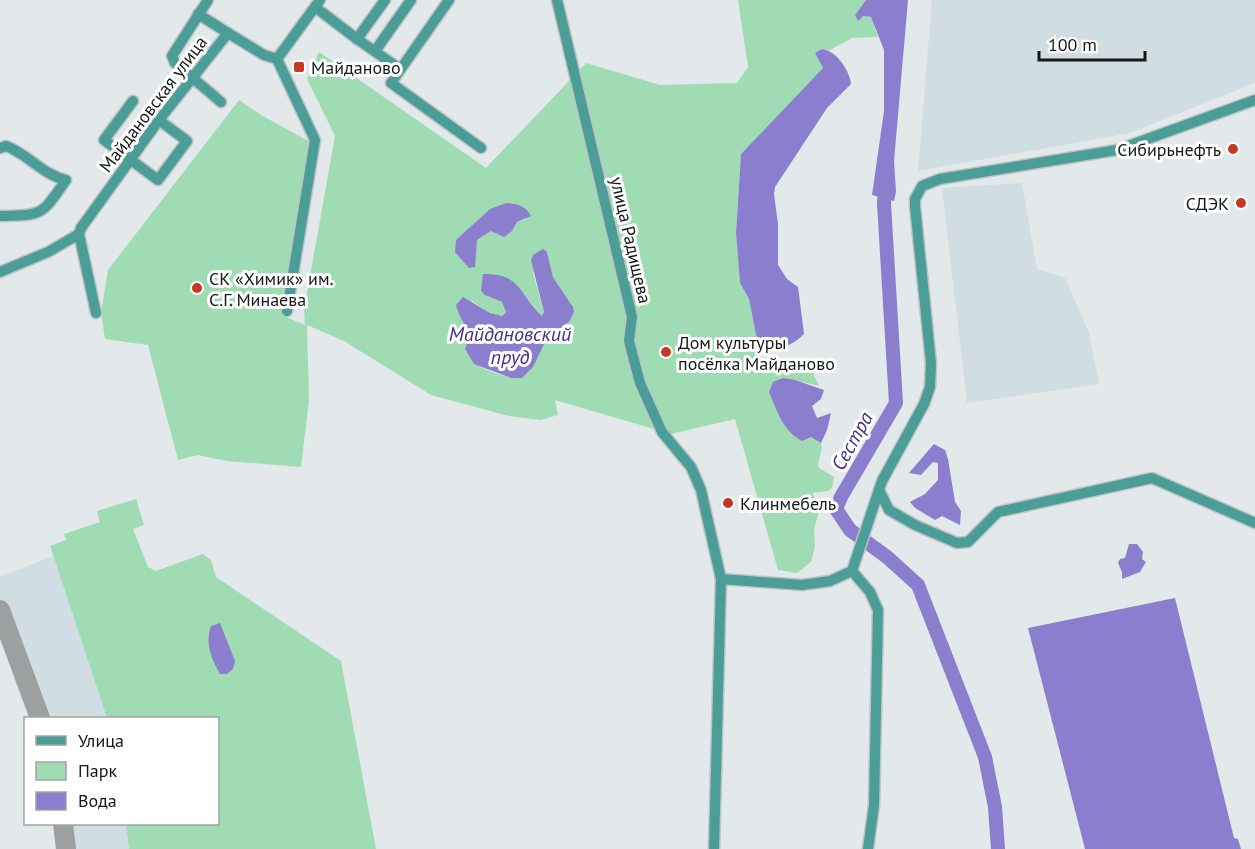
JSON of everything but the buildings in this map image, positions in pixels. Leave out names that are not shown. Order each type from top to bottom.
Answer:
[{"type":"street","points":[[208,0],[172,56],[175,63],[221,102]]},
{"type":"street","points":[[357,39],[385,0]]},
{"type":"street","points":[[375,51],[411,0]]},
{"type":"street","points":[[449,0],[391,82],[481,148]]},
{"type":"street","name":"улица Радищева","points":[[557,0],[632,317],[628,341],[640,382],[662,432],[691,467],[701,490],[721,579],[714,849]]},
{"type":"street","points":[[287,311],[315,140],[277,59],[317,3],[357,39],[400,69]]},
{"type":"street","points":[[198,14],[228,33]]},
{"type":"street","name":"Майдановская улица","points":[[79,234],[130,159],[228,33],[264,56],[277,59]]},
{"type":"street","points":[[721,579],[802,585],[830,581],[852,571],[882,481],[924,404],[930,387],[931,363],[915,206],[915,199],[922,186],[940,179],[1117,150],[1255,100]]},
{"type":"street","points":[[134,101],[104,140],[158,180],[188,141],[159,120]]},
{"type":"street","points":[[0,148],[6,146],[18,150],[54,177],[66,180],[37,214],[0,216]]},
{"type":"street","points":[[0,272],[48,252],[79,234],[96,314]]},
{"type":"street","points":[[879,492],[889,510],[915,525],[957,543],[968,542],[998,512],[1152,478],[1255,523]]},
{"type":"street","points":[[852,571],[870,592],[878,610],[874,804],[868,849]]},
{"type":"shaded area","points":[[932,0],[1255,0],[1255,83],[1130,133],[918,171]]},
{"type":"shaded area","points":[[1022,183],[1037,269],[1065,278],[1089,333],[1099,384],[967,403],[942,188]]},
{"type":"shaded area","points":[[53,556],[107,717],[40,717],[0,610],[0,577]]},
{"type":"shaded area","points":[[63,825],[126,825],[129,849],[66,849]]},
{"type":"green space","points":[[738,0],[866,0],[855,15],[871,17],[878,37],[852,38],[830,50],[822,49],[815,53],[823,68],[741,154],[736,233],[740,283],[749,299],[758,359],[769,365],[780,367],[792,367],[804,362],[809,364],[819,386],[794,380],[811,437],[821,443],[819,468],[834,477],[832,488],[828,491],[812,493],[820,508],[814,529],[815,546],[811,562],[797,573],[778,570],[735,419],[671,434],[555,400],[558,415],[540,420],[509,416],[431,395],[344,341],[307,325],[309,400],[301,467],[226,461],[198,455],[178,460],[148,345],[105,339],[101,312],[108,270],[239,100],[310,142],[284,316],[305,325],[304,310],[335,136],[307,79],[319,52],[486,168],[586,63],[660,85],[737,83],[748,67]],"holes":[[[506,203],[527,219],[517,222],[512,231],[491,231],[477,240],[456,241],[490,209]],[[547,252],[553,277],[573,307],[569,322],[547,339],[526,374],[510,377],[482,368],[465,349],[466,329],[457,311],[472,301],[490,313],[501,316],[506,312],[502,302],[485,295],[516,284],[542,317],[544,312],[533,273]]]},
{"type":"green space","points":[[136,499],[144,525],[133,529],[148,567],[156,571],[203,554],[211,560],[216,577],[341,661],[376,849],[129,849],[126,825],[219,825],[219,717],[107,717],[50,546],[66,540],[64,534],[100,522],[97,511]]},
{"type":"water","points":[[866,0],[908,0],[894,161],[896,192],[894,201],[872,195],[884,111],[884,50],[871,17],[863,16],[858,21],[855,15]]},
{"type":"water","points":[[822,49],[837,57],[848,73],[851,84],[827,108],[775,187],[774,194],[778,224],[778,265],[787,279],[798,287],[804,334],[784,346],[761,345],[756,335],[749,299],[740,283],[736,233],[741,154],[823,68],[815,53]]},
{"type":"water","name":"Майдановский пруд","points":[[506,203],[521,206],[531,216],[517,222],[512,231],[504,237],[491,231],[477,240],[475,267],[469,268],[455,252],[456,240],[490,209]]},
{"type":"water","name":"Майдановский пруд","points":[[543,249],[547,252],[553,277],[573,307],[574,312],[569,322],[547,338],[533,367],[522,378],[511,378],[474,364],[465,349],[467,330],[456,305],[463,297],[490,313],[502,316],[506,312],[502,302],[481,291],[483,274],[496,275],[505,277],[518,286],[542,316],[544,312],[531,260],[533,255]]},
{"type":"water","points":[[783,378],[824,390],[821,399],[812,406],[817,418],[831,413],[821,443],[811,437],[802,441],[795,437],[781,420],[769,392],[773,382]]},
{"type":"water","points":[[934,444],[945,450],[948,459],[955,502],[961,511],[960,525],[942,516],[935,520],[915,508],[910,502],[925,494],[938,480],[938,463],[933,462],[921,475],[909,473]]},
{"type":"water","points":[[1129,544],[1137,544],[1143,552],[1142,559],[1146,562],[1140,572],[1122,579],[1118,563],[1120,559],[1125,558]]},
{"type":"water","points":[[1175,598],[1234,838],[1238,839],[1241,849],[1085,849],[1028,628]]},
{"type":"water","points":[[220,623],[235,661],[233,669],[227,674],[220,674],[209,645],[211,626]]},
{"type":"waterway","name":"Сестра","points":[[885,182],[884,204],[896,403],[836,509],[850,530],[887,557],[918,585],[985,757],[995,807],[998,849]]},
{"type":"taxiway","points":[[0,610],[40,717]]},
{"type":"taxiway","points":[[63,825],[66,849]]},
{"type":"place","name":"Майданово","points":[[299,67]]},
{"type":"place","name":"Сибирьнефть","points":[[1233,149]]},
{"type":"place","name":"СДЭК","points":[[1241,203]]},
{"type":"place","name":"СК «Химик» им. С.Г. Минаева","points":[[197,288]]},
{"type":"place","name":"Дом культуры посёлка Майданово","points":[[666,352]]},
{"type":"place","name":"Клинмебель","points":[[728,503]]}]
